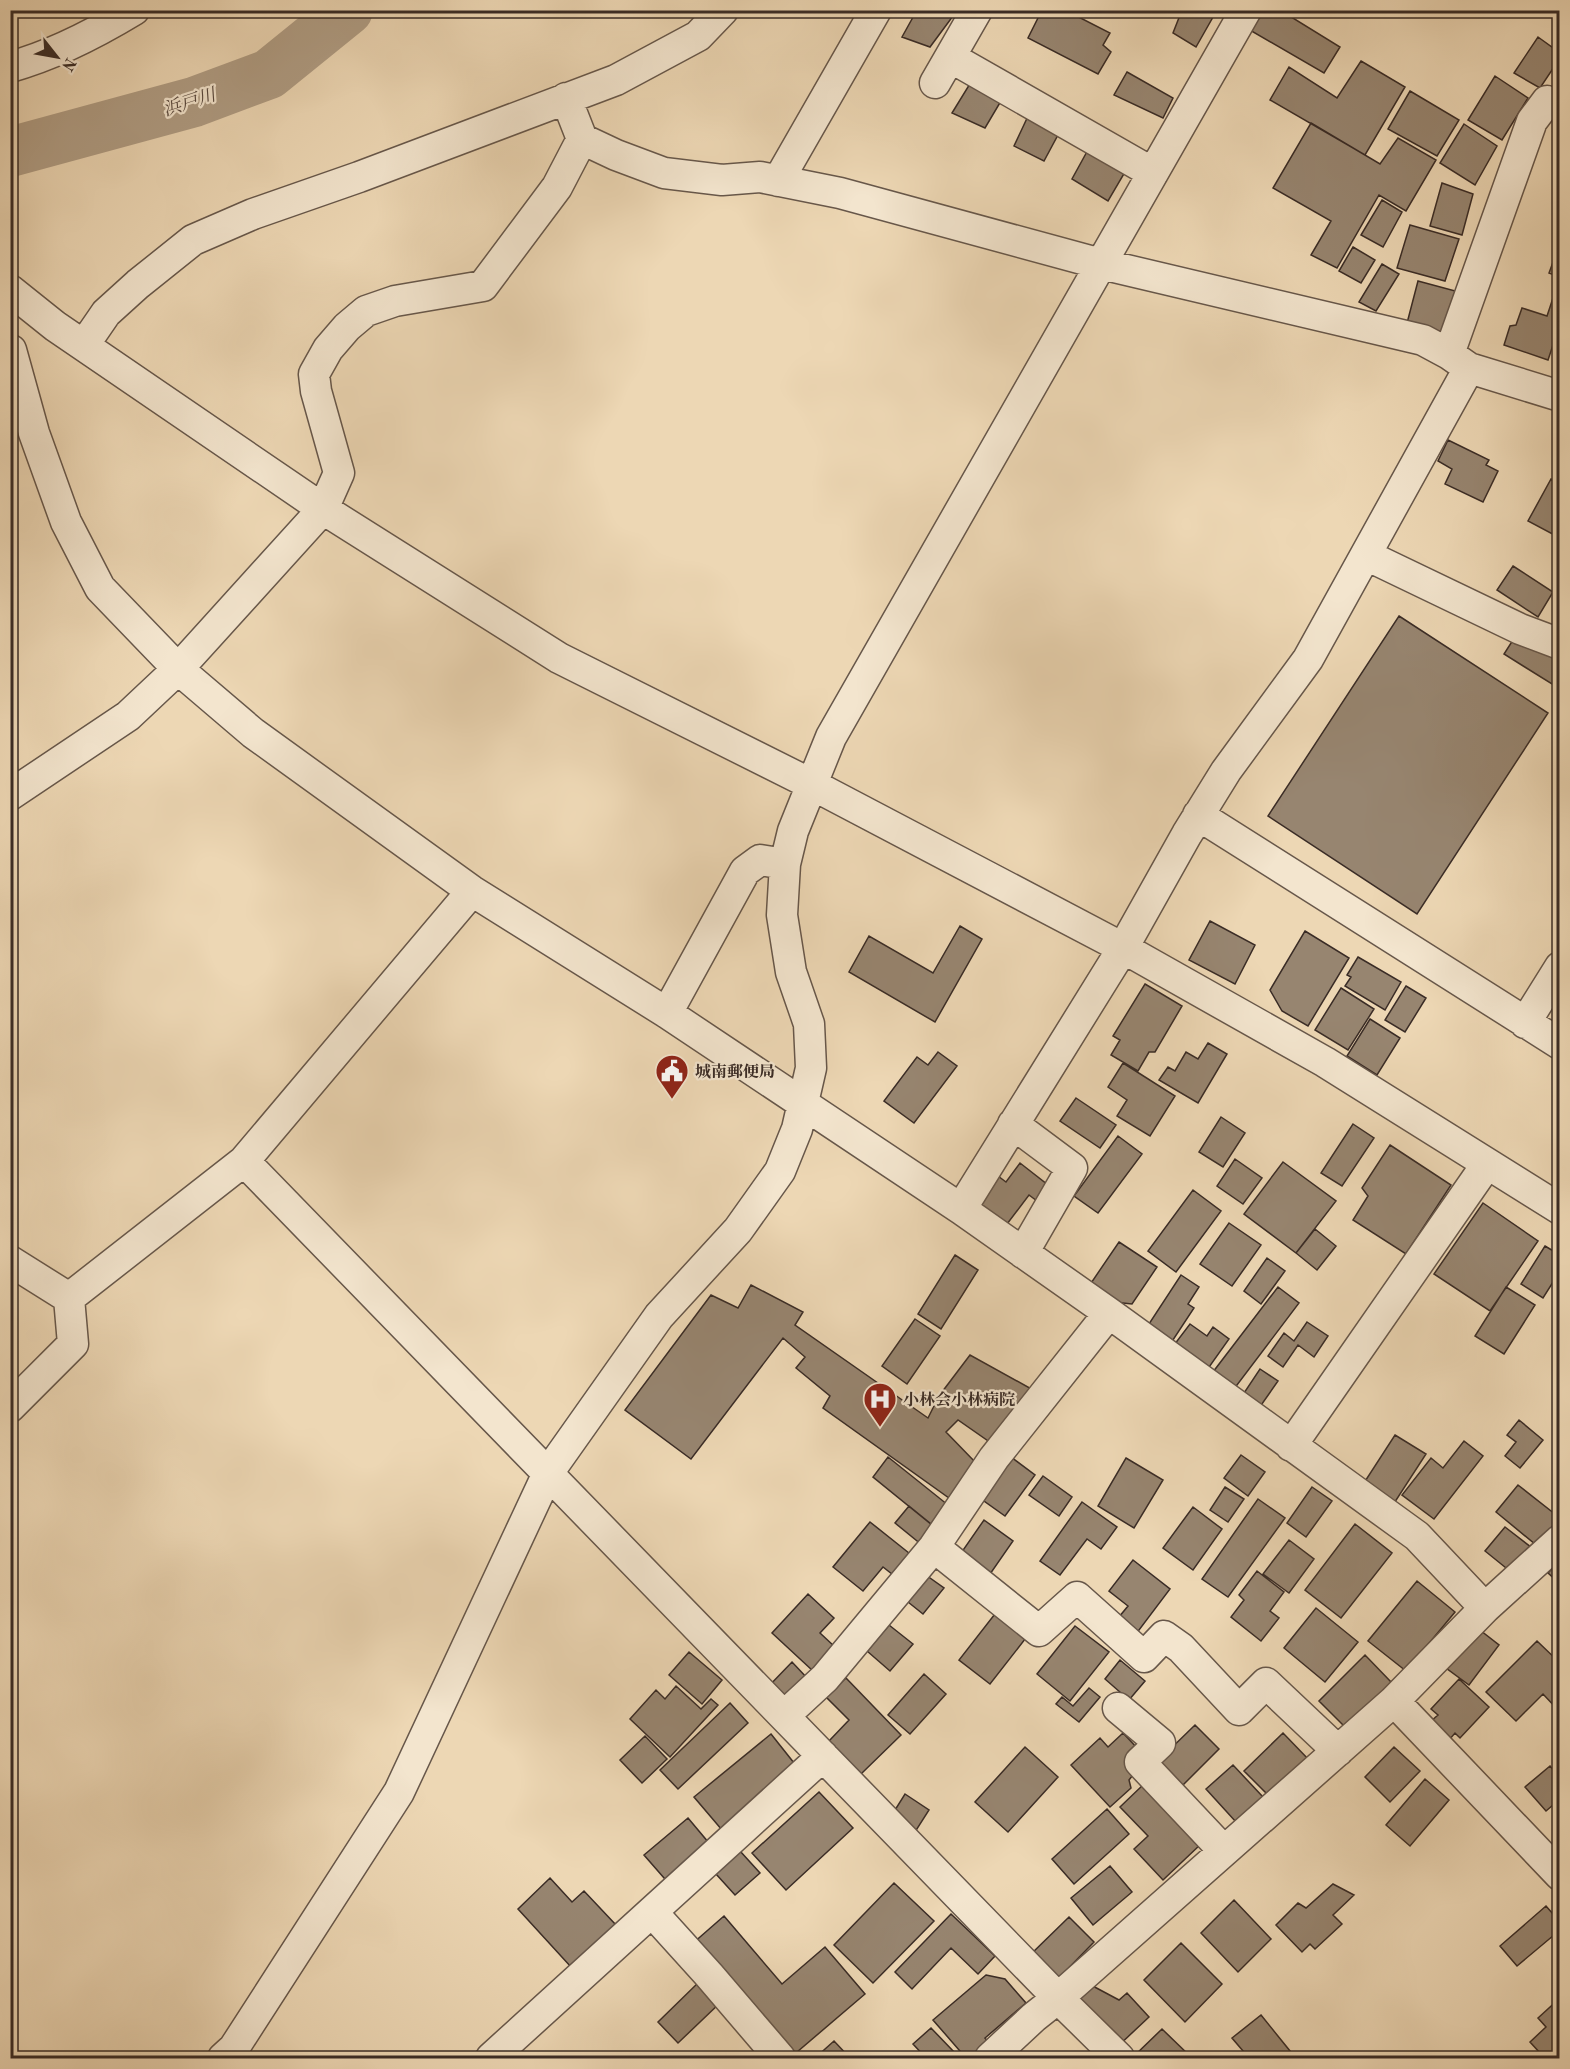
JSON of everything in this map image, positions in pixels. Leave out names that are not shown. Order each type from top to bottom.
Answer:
[{"type":"street","points":[[10,67],[26,63],[99,31],[134,10]]},
{"type":"street","points":[[84,345],[106,313],[193,240],[253,214],[359,177],[616,80],[698,36],[723,10]]},
{"type":"street","points":[[778,181],[876,10]]},
{"type":"street","points":[[935,82],[977,10]]},
{"type":"street","points":[[223,2058],[234,2048],[399,1792],[548,1473],[659,1316],[738,1230],[780,1171],[797,1129],[811,1068],[809,1024],[791,972],[782,915],[786,864],[793,831],[811,784],[831,737],[1246,10]]},
{"type":"street","points":[[950,57],[1153,173]]},
{"type":"street","points":[[567,98],[582,139],[616,155],[664,172],[722,180],[760,177],[840,193],[1101,264],[1423,340],[1459,361],[1560,396]]},
{"type":"street","points":[[961,1209],[1123,948],[1198,815],[1226,771],[1308,659],[1366,555],[1459,361],[1532,121],[1547,101],[1560,107]]},
{"type":"street","points":[[10,795],[128,716],[178,669],[323,509],[339,473],[316,391],[315,374],[328,349],[347,327],[366,310],[395,302],[483,286],[556,187],[582,139]]},
{"type":"street","points":[[16,294],[55,326],[323,509],[559,658],[811,784],[1123,948],[1325,1062],[1560,1209]]},
{"type":"street","points":[[55,326],[11,350],[34,433],[66,522],[100,588],[178,669],[253,733],[472,891],[667,1013],[961,1209],[1109,1313],[1417,1536],[1485,1608]]},
{"type":"street","points":[[1366,555],[1520,629],[1560,644]]},
{"type":"street","points":[[1198,815],[1560,1044]]},
{"type":"street","points":[[667,1013],[745,871],[760,860],[786,864]]},
{"type":"street","points":[[69,1298],[244,1161],[472,891]]},
{"type":"street","points":[[1525,1023],[1560,967]]},
{"type":"street","points":[[1013,1124],[1072,1168],[1023,1253]]},
{"type":"street","points":[[244,1161],[1119,2058]]},
{"type":"street","points":[[1291,1446],[1487,1164]]},
{"type":"street","points":[[10,1262],[69,1298]]},
{"type":"street","points":[[10,1407],[73,1344],[69,1298]]},
{"type":"street","points":[[784,1716],[825,1678],[934,1547],[994,1458],[1109,1313]]},
{"type":"street","points":[[990,2058],[1394,1701],[1485,1608],[1560,1540]]},
{"type":"street","points":[[934,1547],[1039,1631],[1077,1597],[1144,1657],[1164,1636],[1181,1648],[1239,1710],[1266,1683],[1338,1751]]},
{"type":"street","points":[[1394,1701],[1560,1875]]},
{"type":"street","points":[[1118,1708],[1160,1743],[1140,1762],[1224,1851]]},
{"type":"street","points":[[491,2058],[823,1756]]},
{"type":"street","points":[[652,1912],[780,2058]]},
{"type":"building","points":[[917,10],[942,10],[953,16],[930,47],[902,37]]},
{"type":"building","points":[[1042,10],[1065,10],[1110,33],[1103,45],[1111,52],[1098,74],[1028,38]]},
{"type":"building","points":[[1182,10],[1217,10],[1196,47],[1173,33]]},
{"type":"building","points":[[1259,10],[1280,10],[1340,47],[1324,73],[1248,29]]},
{"type":"building","points":[[1538,37],[1560,53],[1560,58],[1540,88],[1514,73]]},
{"type":"building","points":[[1361,61],[1405,87],[1365,155],[1270,100],[1289,67],[1337,98]]},
{"type":"building","points":[[1127,72],[1173,98],[1163,118],[1114,95]]},
{"type":"building","points":[[1495,76],[1528,98],[1502,140],[1468,120]]},
{"type":"building","points":[[971,82],[1001,101],[985,128],[952,113]]},
{"type":"building","points":[[1410,91],[1459,120],[1437,156],[1388,129]]},
{"type":"building","points":[[1029,114],[1059,133],[1044,161],[1014,146]]},
{"type":"building","points":[[1311,123],[1380,164],[1398,138],[1436,160],[1406,211],[1379,195],[1337,268],[1311,255],[1331,221],[1273,188]]},
{"type":"building","points":[[1464,124],[1497,146],[1475,185],[1440,163]]},
{"type":"building","points":[[1089,148],[1125,172],[1108,201],[1072,179]]},
{"type":"building","points":[[1442,183],[1473,194],[1462,235],[1430,226]]},
{"type":"building","points":[[1382,200],[1402,212],[1383,247],[1361,235]]},
{"type":"building","points":[[1410,225],[1459,239],[1445,281],[1397,268]]},
{"type":"building","points":[[1353,247],[1375,260],[1361,283],[1339,271]]},
{"type":"building","points":[[1556,254],[1560,255],[1560,277],[1549,273]]},
{"type":"building","points":[[1382,264],[1399,274],[1376,311],[1359,302]]},
{"type":"building","points":[[1560,277],[1560,324],[1548,360],[1504,345],[1510,326],[1516,325],[1522,308],[1547,316]]},
{"type":"building","points":[[1418,281],[1459,292],[1448,337],[1406,327]]},
{"type":"building","points":[[1448,440],[1489,460],[1486,465],[1498,471],[1483,502],[1445,484],[1452,469],[1438,461]]},
{"type":"building","points":[[1551,479],[1560,484],[1560,538],[1528,521]]},
{"type":"building","points":[[1513,566],[1553,592],[1538,617],[1497,590]]},
{"type":"building","points":[[1399,616],[1548,713],[1417,914],[1268,816]]},
{"type":"building","points":[[1520,629],[1560,653],[1560,689],[1504,654]]},
{"type":"building","points":[[1210,921],[1255,945],[1235,984],[1189,960]]},
{"type":"building","points":[[960,926],[982,939],[935,1022],[849,972],[869,936],[933,973]]},
{"type":"building","points":[[1305,931],[1349,958],[1308,1026],[1282,1011],[1270,990]]},
{"type":"building","points":[[1358,957],[1401,982],[1385,1010],[1345,986],[1351,977],[1347,975]]},
{"type":"building","points":[[1145,984],[1182,1006],[1155,1052],[1149,1052],[1138,1071],[1111,1055],[1120,1040],[1113,1036]]},
{"type":"building","points":[[1406,986],[1426,998],[1405,1032],[1385,1020]]},
{"type":"building","points":[[1341,988],[1374,1009],[1348,1050],[1315,1030]]},
{"type":"building","points":[[1370,1019],[1400,1038],[1377,1075],[1347,1056]]},
{"type":"building","points":[[1208,1043],[1227,1054],[1198,1103],[1159,1080],[1168,1067],[1175,1071],[1186,1052],[1198,1059]]},
{"type":"building","points":[[938,1052],[957,1066],[914,1123],[884,1101],[917,1057],[928,1065]]},
{"type":"building","points":[[1123,1063],[1175,1096],[1150,1136],[1117,1116],[1127,1100],[1108,1087]]},
{"type":"building","points":[[1076,1098],[1116,1125],[1100,1148],[1060,1121]]},
{"type":"building","points":[[1221,1117],[1245,1133],[1223,1167],[1199,1152]]},
{"type":"building","points":[[1353,1124],[1374,1138],[1342,1186],[1321,1173]]},
{"type":"building","points":[[1118,1136],[1142,1154],[1098,1213],[1074,1196]]},
{"type":"building","points":[[1390,1145],[1451,1185],[1406,1254],[1353,1220],[1368,1196],[1362,1188]]},
{"type":"building","points":[[1235,1159],[1262,1178],[1243,1204],[1217,1186]]},
{"type":"building","points":[[1283,1162],[1336,1201],[1296,1253],[1244,1214]]},
{"type":"building","points":[[1020,1163],[1048,1185],[1037,1201],[1029,1195],[1001,1232],[968,1207],[994,1173],[1006,1182]]},
{"type":"building","points":[[1193,1190],[1221,1211],[1176,1272],[1148,1251]]},
{"type":"building","points":[[1483,1203],[1538,1241],[1490,1311],[1434,1274]]},
{"type":"building","points":[[1229,1223],[1261,1245],[1232,1286],[1200,1264]]},
{"type":"building","points":[[1315,1229],[1336,1246],[1317,1270],[1296,1253]]},
{"type":"building","points":[[1119,1242],[1157,1267],[1132,1304],[1104,1301],[1087,1289]]},
{"type":"building","points":[[1545,1246],[1560,1255],[1560,1271],[1543,1298],[1521,1284]]},
{"type":"building","points":[[955,1255],[978,1270],[941,1329],[918,1314]]},
{"type":"building","points":[[1267,1258],[1285,1271],[1261,1304],[1244,1291]]},
{"type":"building","points":[[1181,1275],[1199,1287],[1188,1304],[1194,1308],[1169,1346],[1145,1330]]},
{"type":"building","points":[[751,1285],[803,1312],[795,1325],[928,1418],[939,1396],[970,1355],[1035,1391],[994,1445],[958,1420],[946,1432],[977,1464],[949,1498],[823,1408],[830,1396],[796,1368],[805,1357],[783,1338],[691,1459],[625,1410],[711,1295],[738,1308]]},
{"type":"building","points":[[1278,1287],[1299,1303],[1234,1389],[1213,1372]]},
{"type":"building","points":[[1506,1287],[1535,1305],[1504,1354],[1475,1336]]},
{"type":"building","points":[[915,1319],[940,1336],[907,1384],[882,1366]]},
{"type":"building","points":[[1307,1322],[1328,1336],[1314,1357],[1298,1345],[1283,1367],[1268,1356],[1284,1333],[1294,1341]]},
{"type":"building","points":[[1190,1324],[1207,1336],[1213,1327],[1229,1339],[1207,1370],[1174,1345]]},
{"type":"building","points":[[1260,1369],[1278,1381],[1257,1411],[1240,1399]]},
{"type":"building","points":[[1519,1420],[1543,1440],[1520,1468],[1505,1456],[1516,1442],[1507,1435]]},
{"type":"building","points":[[1395,1435],[1426,1454],[1391,1508],[1360,1489]]},
{"type":"building","points":[[1464,1441],[1483,1456],[1434,1519],[1402,1495],[1431,1458],[1443,1468]]},
{"type":"building","points":[[1007,1454],[1035,1475],[1005,1516],[977,1496]]},
{"type":"building","points":[[1241,1455],[1265,1472],[1248,1496],[1224,1478]]},
{"type":"building","points":[[888,1457],[948,1505],[932,1525],[873,1477]]},
{"type":"building","points":[[1126,1458],[1163,1480],[1134,1528],[1098,1506]]},
{"type":"building","points":[[1043,1476],[1072,1497],[1059,1516],[1029,1495]]},
{"type":"building","points":[[1518,1485],[1560,1518],[1560,1525],[1541,1549],[1496,1512]]},
{"type":"building","points":[[1225,1487],[1244,1499],[1228,1522],[1210,1510]]},
{"type":"building","points":[[1312,1487],[1332,1501],[1306,1537],[1287,1523]]},
{"type":"building","points":[[1258,1499],[1285,1518],[1228,1597],[1202,1579]]},
{"type":"building","points":[[1082,1502],[1117,1527],[1101,1549],[1087,1539],[1060,1575],[1040,1561]]},
{"type":"building","points":[[909,1506],[936,1528],[922,1545],[895,1523]]},
{"type":"building","points":[[1193,1507],[1222,1529],[1193,1570],[1163,1548]]},
{"type":"building","points":[[984,1520],[1013,1541],[988,1577],[959,1556]]},
{"type":"building","points":[[870,1522],[914,1557],[897,1578],[883,1567],[863,1591],[833,1567]]},
{"type":"building","points":[[1355,1524],[1392,1553],[1341,1618],[1305,1590]]},
{"type":"building","points":[[1505,1527],[1536,1551],[1516,1576],[1485,1551]]},
{"type":"building","points":[[1289,1540],[1314,1559],[1289,1593],[1263,1574]]},
{"type":"building","points":[[1133,1560],[1170,1589],[1133,1638],[1114,1623],[1128,1606],[1109,1591]]},
{"type":"building","points":[[1560,1560],[1560,1584],[1548,1573]]},
{"type":"building","points":[[1257,1571],[1284,1592],[1270,1611],[1279,1618],[1261,1641],[1231,1617],[1244,1600],[1239,1595]]},
{"type":"building","points":[[923,1573],[944,1588],[923,1614],[903,1598]]},
{"type":"building","points":[[1417,1581],[1455,1612],[1406,1671],[1368,1641]]},
{"type":"building","points":[[808,1594],[834,1618],[820,1633],[835,1647],[813,1671],[772,1633]]},
{"type":"building","points":[[1316,1608],[1358,1642],[1325,1682],[1284,1648]]},
{"type":"building","points":[[998,1610],[1029,1634],[990,1684],[959,1660]]},
{"type":"building","points":[[889,1625],[913,1644],[890,1671],[867,1651]]},
{"type":"building","points":[[1075,1626],[1109,1652],[1070,1701],[1037,1674]]},
{"type":"building","points":[[1476,1627],[1499,1645],[1469,1685],[1446,1668]]},
{"type":"building","points":[[1537,1641],[1560,1663],[1560,1678],[1557,1681],[1560,1683],[1560,1712],[1543,1694],[1516,1721],[1486,1692]]},
{"type":"building","points":[[689,1652],[722,1680],[702,1704],[669,1675]]},
{"type":"building","points":[[1365,1655],[1392,1683],[1347,1729],[1319,1701]]},
{"type":"building","points":[[1120,1660],[1145,1681],[1129,1700],[1105,1679]]},
{"type":"building","points":[[792,1662],[808,1679],[783,1705],[766,1689]]},
{"type":"building","points":[[924,1674],[946,1694],[910,1734],[888,1715]]},
{"type":"building","points":[[846,1678],[901,1735],[861,1774],[829,1741],[849,1720],[826,1697]]},
{"type":"building","points":[[1459,1679],[1489,1707],[1460,1738],[1455,1733],[1449,1740],[1430,1722],[1438,1715],[1431,1709]]},
{"type":"building","points":[[676,1686],[701,1709],[711,1699],[718,1705],[670,1757],[630,1719],[656,1690],[665,1699]]},
{"type":"building","points":[[1089,1688],[1100,1697],[1079,1722],[1056,1704],[1062,1697],[1073,1706]]},
{"type":"building","points":[[730,1703],[748,1723],[678,1789],[660,1770]]},
{"type":"building","points":[[1195,1725],[1219,1749],[1181,1787],[1157,1762]]},
{"type":"building","points":[[1123,1733],[1138,1749],[1125,1761],[1133,1775],[1129,1780],[1131,1788],[1110,1807],[1071,1765],[1100,1738],[1108,1747]]},
{"type":"building","points":[[1283,1733],[1310,1761],[1271,1798],[1244,1771]]},
{"type":"building","points":[[771,1734],[798,1768],[722,1830],[694,1797]]},
{"type":"building","points":[[645,1736],[667,1759],[642,1783],[620,1760]]},
{"type":"building","points":[[1025,1747],[1058,1777],[1008,1832],[975,1802]]},
{"type":"building","points":[[1394,1747],[1420,1771],[1390,1802],[1365,1777]]},
{"type":"building","points":[[1233,1765],[1263,1797],[1236,1822],[1206,1789]]},
{"type":"building","points":[[1550,1766],[1560,1778],[1560,1799],[1546,1811],[1525,1787]]},
{"type":"building","points":[[1425,1779],[1449,1800],[1410,1846],[1386,1825]]},
{"type":"building","points":[[1145,1783],[1202,1843],[1163,1880],[1134,1849],[1148,1836],[1120,1807]]},
{"type":"building","points":[[819,1792],[853,1828],[786,1890],[752,1853]]},
{"type":"building","points":[[905,1794],[929,1810],[908,1843],[890,1818]]},
{"type":"building","points":[[1107,1809],[1129,1834],[1074,1884],[1052,1859]]},
{"type":"building","points":[[688,1818],[714,1849],[671,1886],[644,1855]]},
{"type":"building","points":[[740,1851],[760,1873],[735,1895],[716,1874]]},
{"type":"building","points":[[1110,1866],[1132,1892],[1093,1925],[1071,1898]]},
{"type":"building","points":[[550,1878],[572,1902],[584,1891],[616,1925],[571,1967],[518,1909]]},
{"type":"building","points":[[894,1883],[934,1921],[873,1983],[834,1945]]},
{"type":"building","points":[[1333,1884],[1354,1895],[1333,1915],[1342,1924],[1315,1949],[1310,1944],[1302,1952],[1276,1925],[1298,1903],[1306,1908]]},
{"type":"building","points":[[1234,1900],[1271,1939],[1238,1972],[1201,1933]]},
{"type":"building","points":[[1546,1906],[1560,1922],[1560,1930],[1517,1966],[1500,1946]]},
{"type":"building","points":[[951,1914],[995,1956],[978,1974],[951,1948],[912,1989],[895,1972]]},
{"type":"building","points":[[724,1916],[782,1984],[825,1947],[865,1994],[790,2058],[692,1944]]},
{"type":"building","points":[[1069,1917],[1094,1942],[1054,1983],[1028,1957]]},
{"type":"building","points":[[1181,1943],[1222,1984],[1185,2022],[1144,1980]]},
{"type":"building","points":[[986,1975],[1005,1979],[1026,2003],[985,2038],[995,2050],[985,2058],[966,2058],[933,2020]]},
{"type":"building","points":[[702,1979],[722,2001],[678,2043],[658,2022]]},
{"type":"building","points":[[1089,1984],[1119,2000],[1127,1993],[1149,2017],[1116,2048],[1075,2008]]},
{"type":"building","points":[[1560,1998],[1560,2058],[1533,2058],[1540,2053],[1530,2042],[1546,2027],[1538,2018]]},
{"type":"building","points":[[1261,2015],[1290,2051],[1281,2058],[1249,2058],[1232,2038]]},
{"type":"building","points":[[931,2028],[955,2053],[949,2058],[926,2058],[913,2044]]},
{"type":"building","points":[[1162,2029],[1192,2058],[1132,2058]]},
{"type":"building","points":[[834,2041],[850,2058],[815,2058]]},
{"type":"waterway","name":"浜戸川","points":[[10,152],[194,102],[269,74],[348,10]]},
{"type":"place","name":"城南郵便局","points":[[672,1100]]},
{"type":"place","name":"小林会小林病院","points":[[880,1428]]}]
